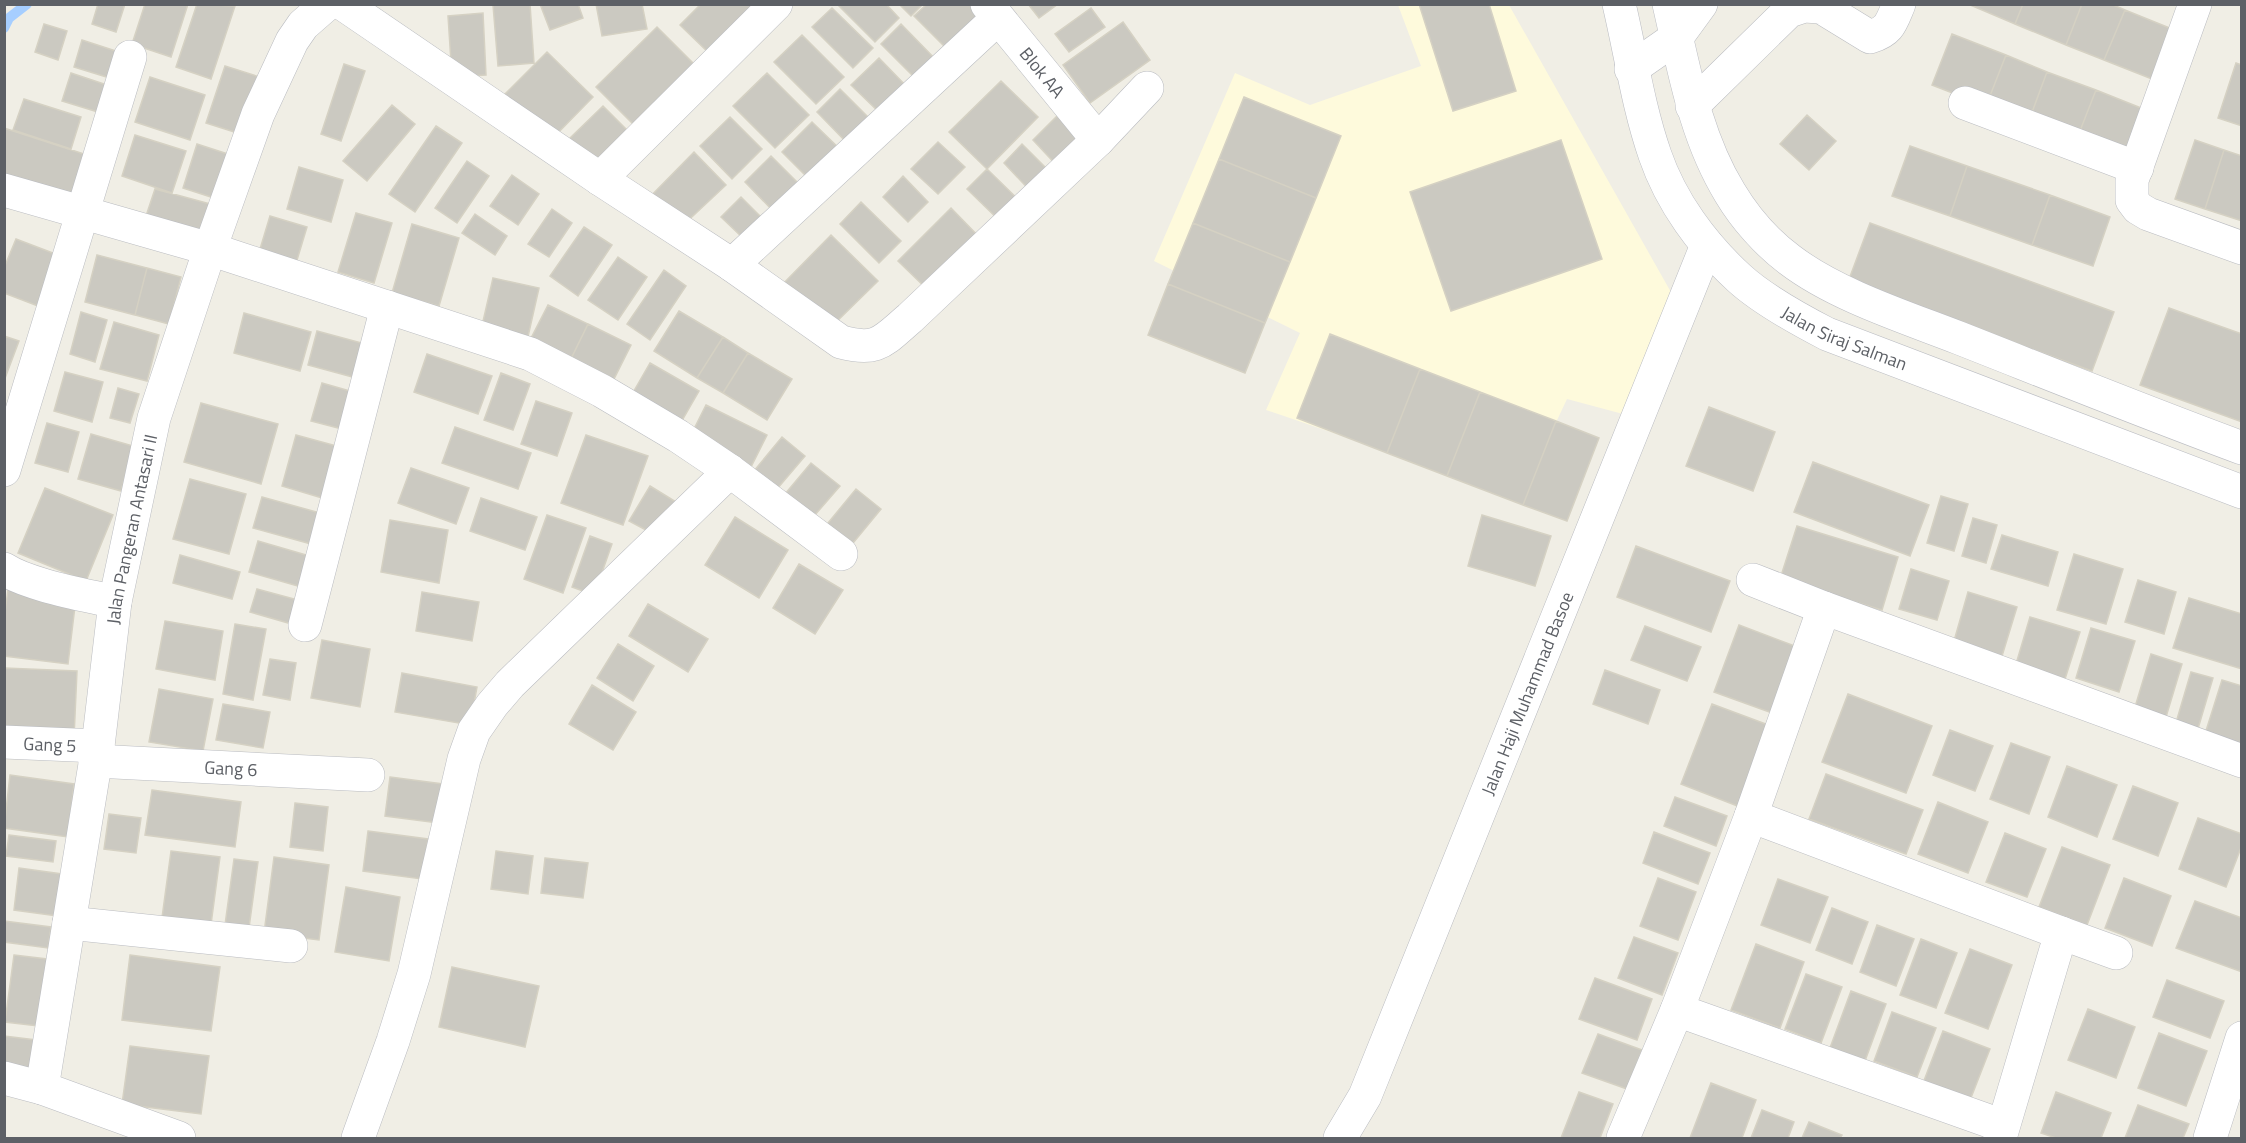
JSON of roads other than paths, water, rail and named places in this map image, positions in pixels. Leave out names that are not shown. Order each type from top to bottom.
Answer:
[{"type":"street","name":"Jalan Pangeran Antasari II","points":[[42,1088],[97,754],[115,602],[154,418],[258,114],[282,60],[303,26],[327,4]]},
{"type":"street","points":[[343,4],[600,179],[732,265],[841,342],[860,347],[880,343],[910,318],[1098,141],[1147,88]]},
{"type":"street","points":[[600,179],[776,4]]},
{"type":"street","name":"Jalan Siraj Salman","points":[[1619,4],[1631,69],[1655,155],[1670,192],[1707,245],[1740,279],[1799,320],[1827,334],[2241,492]]},
{"type":"street","points":[[1669,4],[1692,106],[1708,154],[1730,194],[1754,226],[1790,260],[1823,281],[1887,309],[2241,448]]},
{"type":"street","points":[[1631,69],[1677,37],[1701,4]]},
{"type":"street","points":[[1692,106],[1789,11],[1804,6],[1821,7],[1870,38],[1884,33],[1892,22],[1899,4]]},
{"type":"street","points":[[2195,4],[2137,168],[2131,189],[2132,200],[2138,208],[2148,214],[2241,248]]},
{"type":"street","points":[[732,265],[992,12]]},
{"type":"street","name":"Blok AA","points":[[992,12],[1098,141]]},
{"type":"street","points":[[4,470],[130,57]]},
{"type":"street","points":[[1965,103],[2137,168]]},
{"type":"street","points":[[4,190],[210,249],[530,354],[612,396],[678,436],[730,471],[841,554]]},
{"type":"street","name":"Jalan Haji Muhammad Basoe","points":[[1340,1138],[1365,1096],[1707,245]]},
{"type":"street","points":[[305,625],[387,307]]},
{"type":"street","points":[[358,1138],[414,974],[464,759],[474,731],[510,684],[730,471]]},
{"type":"street","points":[[4,569],[12,574],[47,585],[115,602]]},
{"type":"street","points":[[1753,580],[2241,761]]},
{"type":"street","points":[[1623,1138],[1677,1010],[1751,816],[1824,608]]},
{"type":"street","name":"Gang 5","points":[[4,742],[97,754]]},
{"type":"street","name":"Gang 6","points":[[97,754],[368,776]]},
{"type":"street","points":[[1751,816],[2116,953]]},
{"type":"street","points":[[69,923],[291,946]]},
{"type":"street","points":[[1677,1010],[2002,1132],[2061,933]]},
{"type":"street","points":[[2210,1138],[2241,1038]]},
{"type":"street","points":[[4,1078],[42,1088],[179,1138]]},
{"type":"waterway","points":[[4,28],[9,18],[27,4]]}]
